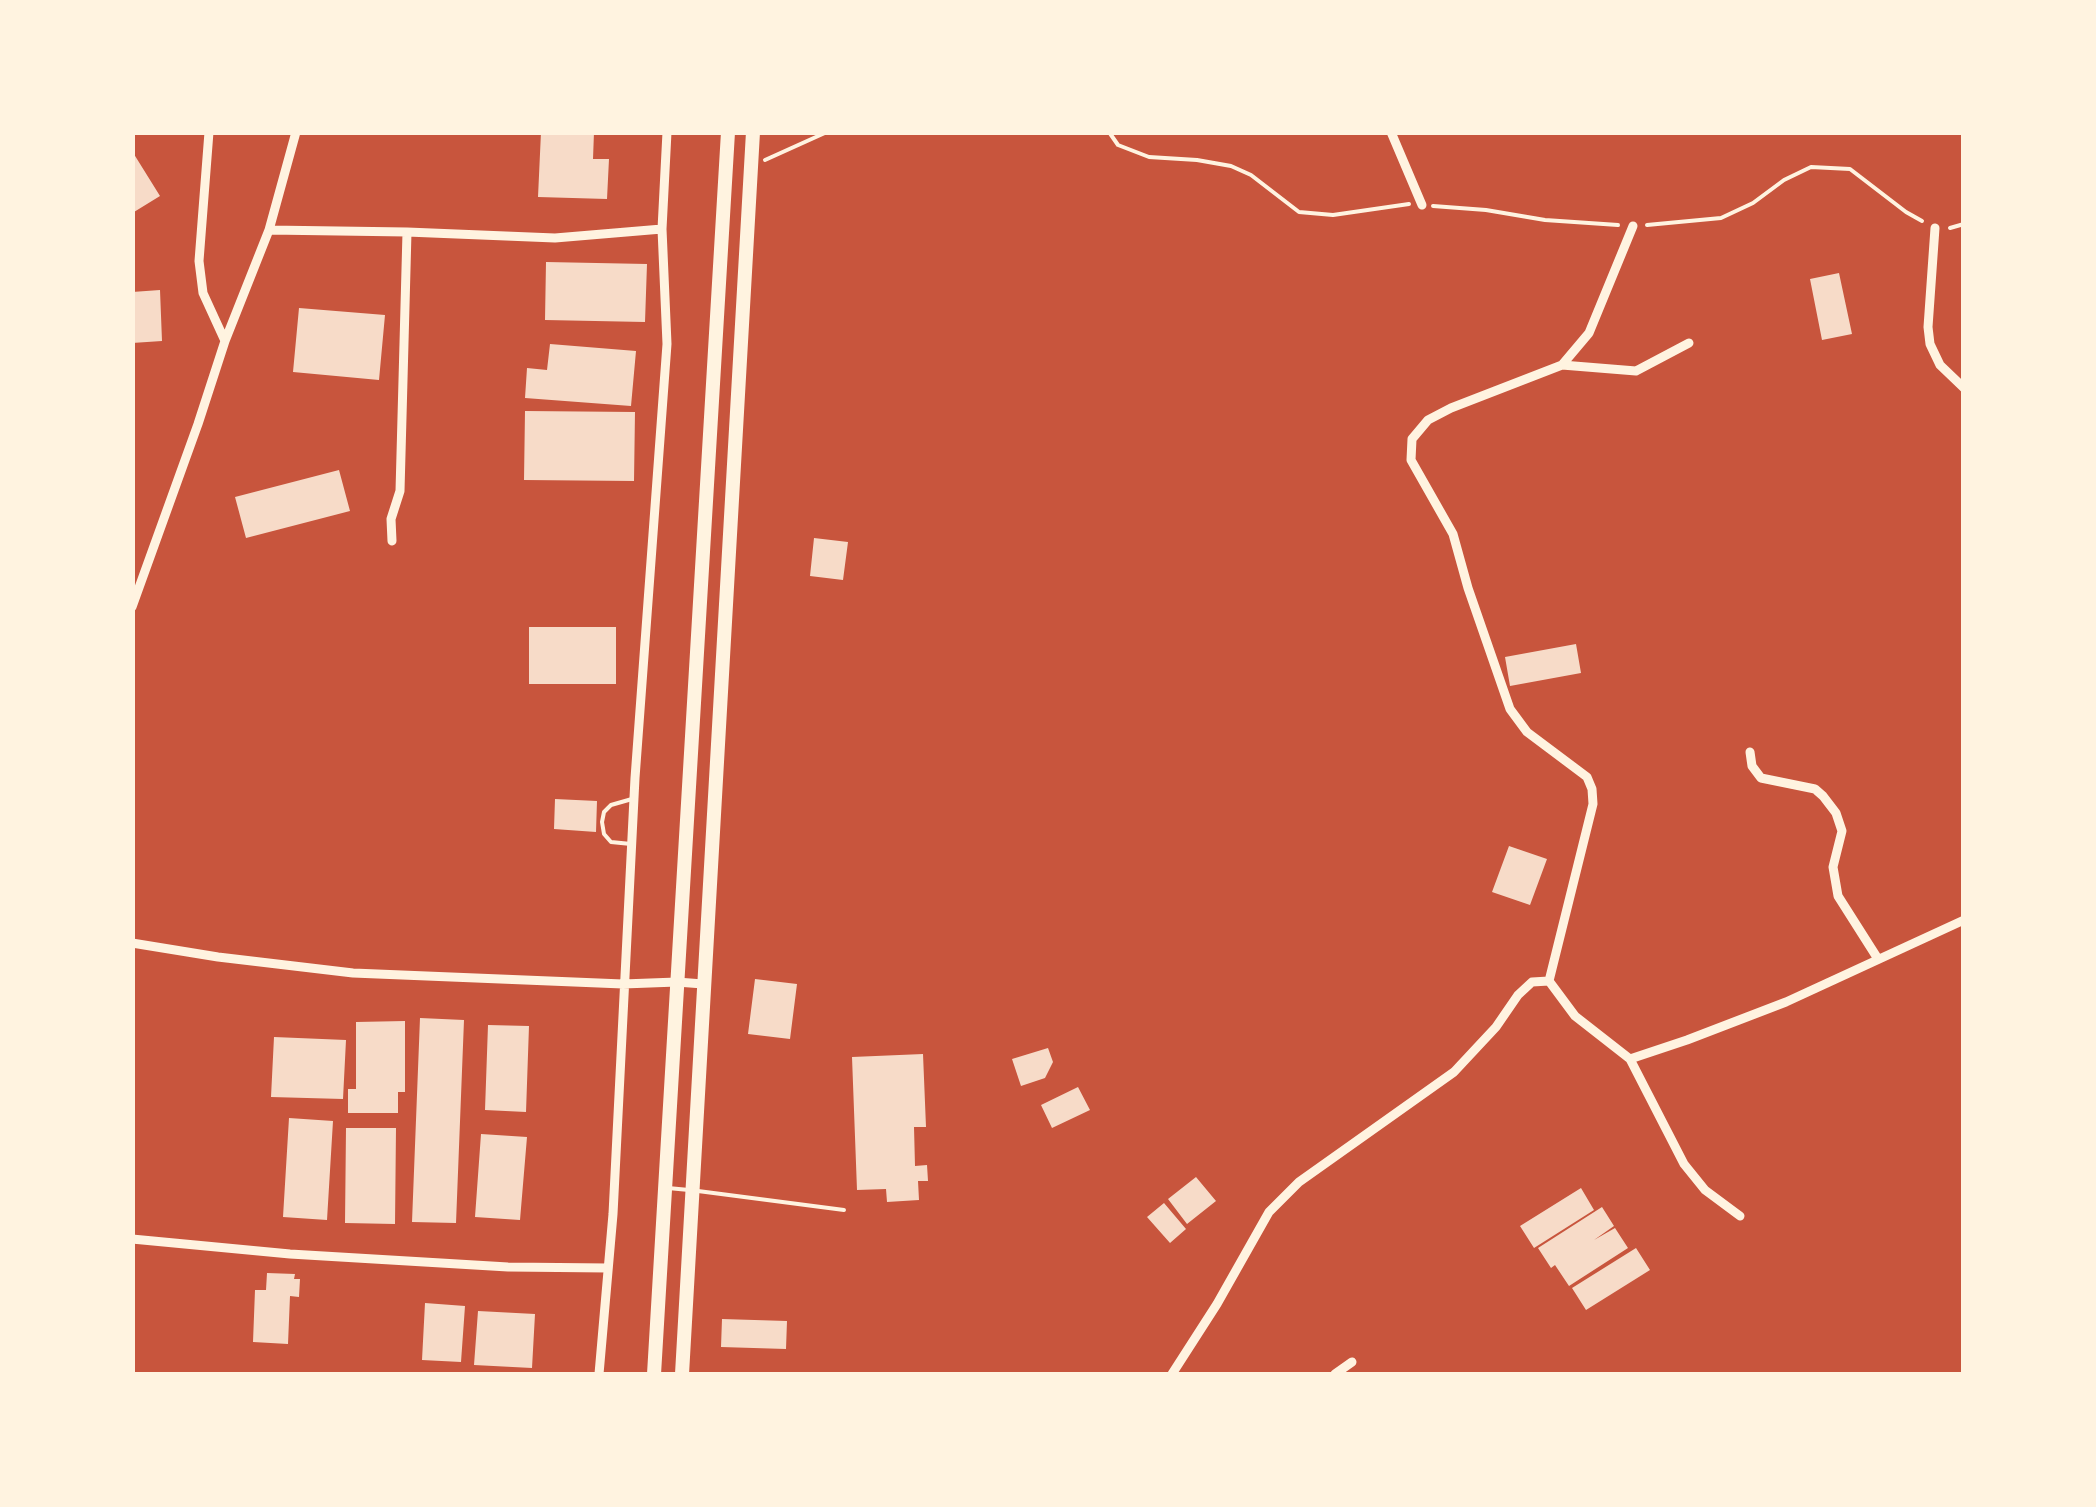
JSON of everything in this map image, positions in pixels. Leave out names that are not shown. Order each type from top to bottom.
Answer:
[{"type":"main road","points":[[654,1374],[728,132]]},
{"type":"main road","points":[[682,1374],[754,132]]},
{"type":"street","points":[[210,132],[199,261],[203,293],[225,341]]},
{"type":"street","points":[[132,607],[225,341],[269,230],[296,132]]},
{"type":"street","points":[[598,1374],[613,1214],[631,844],[667,344],[662,229],[667,132]]},
{"type":"street","points":[[1391,132],[1422,205]]},
{"type":"street","points":[[1562,365],[1589,333],[1634,226]]},
{"type":"street","points":[[1934,228],[1930,344],[1940,365],[1964,388]]},
{"type":"street","points":[[269,230],[555,238],[662,229]]},
{"type":"street","points":[[392,541],[391,519],[400,491],[407,232]]},
{"type":"street","points":[[1549,982],[1589,822],[1592,790],[1587,777],[1527,732],[1510,709],[1453,534],[1411,460],[1412,439],[1428,420],[1451,408],[1562,365],[1636,371],[1689,343]]},
{"type":"street","points":[[1750,752],[1752,766],[1761,778],[1815,789],[1836,812],[1842,831],[1834,856],[1838,896],[1878,960]]},
{"type":"street","points":[[1630,1058],[1786,1002],[1964,920]]},
{"type":"street","points":[[132,943],[353,973],[703,984]]},
{"type":"street","points":[[1172,1374],[1269,1212],[1299,1182],[1454,1072],[1532,982],[1549,982]]},
{"type":"street","points":[[1549,982],[1575,1016],[1630,1058],[1684,1164],[1705,1190],[1740,1216]]},
{"type":"street","points":[[132,1239],[290,1254],[508,1267],[608,1268]]},
{"type":"street","points":[[1335,1374],[1352,1362]]},
{"type":"lane","points":[[631,844],[611,842],[604,834],[602,822],[610,805],[634,798]]},
{"type":"lane","points":[[664,1187],[844,1210]]},
{"type":"path","points":[[752,165],[827,132]]},
{"type":"path","points":[[1108,132],[1118,146],[1149,157],[1197,160],[1251,174],[1299,212],[1333,215],[1404,204],[1634,226],[1721,218],[1811,167],[1850,169],[1906,212],[1934,228],[1964,224]]},
{"type":"building","points":[[541,132],[594,132],[593,159],[609,159],[607,199],[538,197]]},
{"type":"building","points":[[132,151],[160,196],[134,212],[132,210]]},
{"type":"building","points":[[546,262],[647,264],[645,322],[545,320]]},
{"type":"building","points":[[1839,273],[1852,334],[1822,340],[1810,279]]},
{"type":"building","points":[[160,290],[162,341],[132,343],[132,292]]},
{"type":"building","points":[[299,308],[385,315],[379,380],[293,372]]},
{"type":"building","points":[[550,344],[636,351],[631,406],[525,398],[527,368],[547,370]]},
{"type":"building","points":[[525,411],[635,412],[634,481],[524,480]]},
{"type":"building","points":[[339,470],[350,511],[246,538],[235,497]]},
{"type":"building","points":[[814,538],[848,542],[843,580],[810,576]]},
{"type":"building","points":[[529,627],[616,627],[616,684],[529,684]]},
{"type":"building","points":[[1576,644],[1581,673],[1510,686],[1505,657]]},
{"type":"building","points":[[555,799],[597,801],[596,832],[554,829]]},
{"type":"building","points":[[1509,846],[1547,859],[1530,905],[1492,892]]},
{"type":"building","points":[[755,979],[797,984],[790,1039],[748,1034]]},
{"type":"building","points":[[420,1018],[464,1020],[456,1223],[412,1222]]},
{"type":"building","points":[[405,1021],[405,1092],[398,1092],[398,1113],[348,1113],[348,1089],[356,1089],[356,1022]]},
{"type":"building","points":[[488,1025],[529,1026],[526,1112],[485,1110]]},
{"type":"building","points":[[274,1037],[346,1040],[343,1099],[271,1097]]},
{"type":"building","points":[[1048,1048],[1053,1062],[1045,1078],[1021,1086],[1012,1059]]},
{"type":"building","points":[[923,1054],[926,1127],[914,1127],[915,1166],[927,1165],[928,1181],[918,1181],[919,1200],[887,1202],[886,1189],[857,1190],[852,1057]]},
{"type":"building","points":[[1078,1087],[1090,1110],[1052,1128],[1041,1105]]},
{"type":"building","points":[[289,1118],[333,1121],[327,1220],[283,1217]]},
{"type":"building","points":[[346,1128],[396,1128],[395,1224],[345,1223]]},
{"type":"building","points":[[481,1134],[527,1137],[520,1220],[475,1217]]},
{"type":"building","points":[[1196,1177],[1216,1201],[1187,1224],[1168,1199]]},
{"type":"building","points":[[1581,1188],[1594,1210],[1534,1248],[1520,1226]]},
{"type":"building","points":[[1164,1203],[1186,1229],[1170,1243],[1147,1217]]},
{"type":"building","points":[[1602,1207],[1614,1226],[1594,1240],[1615,1228],[1628,1248],[1569,1286],[1538,1248]]},
{"type":"building","points":[[1636,1248],[1650,1270],[1586,1310],[1572,1288]]},
{"type":"building","points":[[267,1273],[295,1274],[294,1279],[300,1279],[299,1297],[290,1296],[288,1344],[253,1342],[255,1290],[266,1290]]},
{"type":"building","points":[[425,1303],[465,1306],[461,1362],[422,1360]]},
{"type":"building","points":[[478,1311],[535,1314],[532,1368],[474,1365]]},
{"type":"building","points":[[722,1319],[787,1321],[786,1349],[721,1347]]}]
